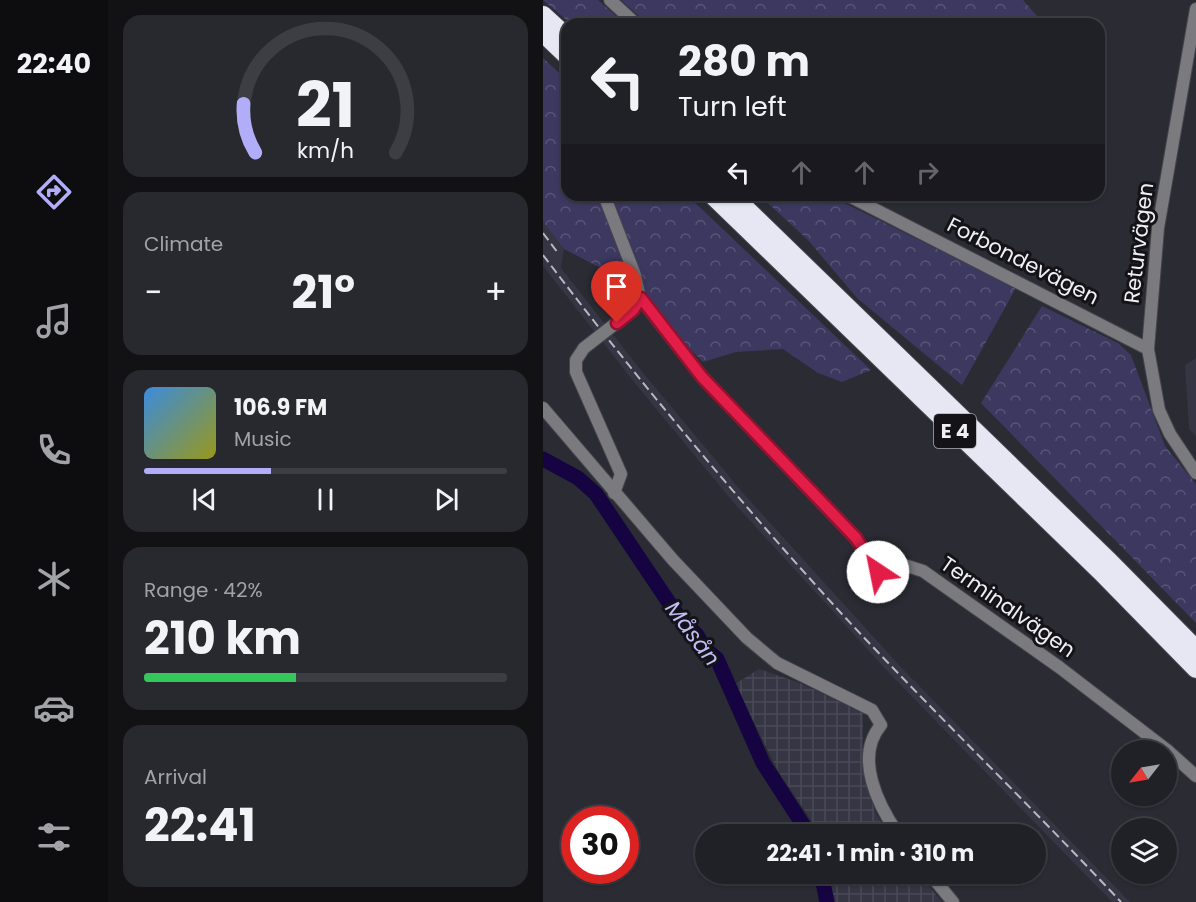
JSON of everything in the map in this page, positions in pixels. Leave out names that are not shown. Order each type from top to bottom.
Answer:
[{"type":"highway","points":[[543,15],[561,32]]},
{"type":"highway","points":[[543,33],[561,50]]},
{"type":"highway","name":"E 4","points":[[718,201],[1091,562],[1196,669]]},
{"type":"highway","name":"E 4","points":[[738,201],[1109,561],[1196,649]]},
{"type":"street","points":[[610,0],[630,18]]},
{"type":"street","name":"Returvägen","points":[[1196,9],[1158,228],[1148,349],[1159,410],[1170,434],[1196,473]]},
{"type":"street","points":[[606,201],[635,275],[641,298],[633,310],[584,348],[576,360],[576,372],[621,474],[614,493]]},
{"type":"street","name":"Forbondevägen","points":[[859,201],[1148,349]]},
{"type":"street","name":"Terminalvägen","points":[[641,298],[702,377],[856,538],[878,572],[904,565],[923,571],[1059,667],[1154,740]]},
{"type":"street","points":[[543,408],[614,493],[747,638],[777,663],[872,710],[881,725],[874,733],[871,744],[871,779],[876,797],[892,824]]},
{"type":"street","name":"Terminalvägen","points":[[1177,759],[1196,776]]},
{"type":"street","points":[[938,884],[953,902]]},
{"type":"shaded area","points":[[543,222],[564,249],[561,268],[644,374],[743,493],[899,665],[1130,902],[1112,902],[1046,834],[1046,824],[1036,824],[890,674],[733,502],[634,382],[543,266]]},
{"type":"shaded area","points":[[1196,358],[1196,436],[1189,429],[1185,365]]},
{"type":"shaded area","points":[[759,669],[800,683],[863,713],[863,772],[875,812],[883,824],[812,824],[778,771],[735,684]]},
{"type":"shaded area","points":[[828,884],[927,884],[942,902],[832,902]]},
{"type":"green space","points":[[543,0],[598,0],[618,18],[564,18]]},
{"type":"green space","points":[[621,0],[1023,0],[1039,18],[641,18]]},
{"type":"green space","points":[[543,58],[561,74],[561,201],[693,201],[871,370],[842,382],[818,373],[783,349],[736,352],[703,362],[674,333],[645,291],[564,249],[543,222]]},
{"type":"green space","points":[[766,201],[840,201],[1016,288],[962,385],[857,298],[808,240]]},
{"type":"green space","points":[[1042,306],[1118,343],[1131,355],[1165,446],[1196,484],[1196,623],[981,403]]},
{"type":"waterway","name":"Måsån","points":[[543,459],[578,478],[596,494],[678,616],[697,635],[704,648],[717,659],[763,763],[803,824]]},
{"type":"waterway","name":"Måsån","points":[[823,884],[827,902]]},
{"type":"railway","points":[[543,233],[558,253]]},
{"type":"railway","points":[[543,255],[614,347],[802,570],[875,650],[1121,902]]},
{"type":"route","points":[[617,323],[633,310],[641,298],[702,377],[788,470],[856,538],[878,572]]}]
